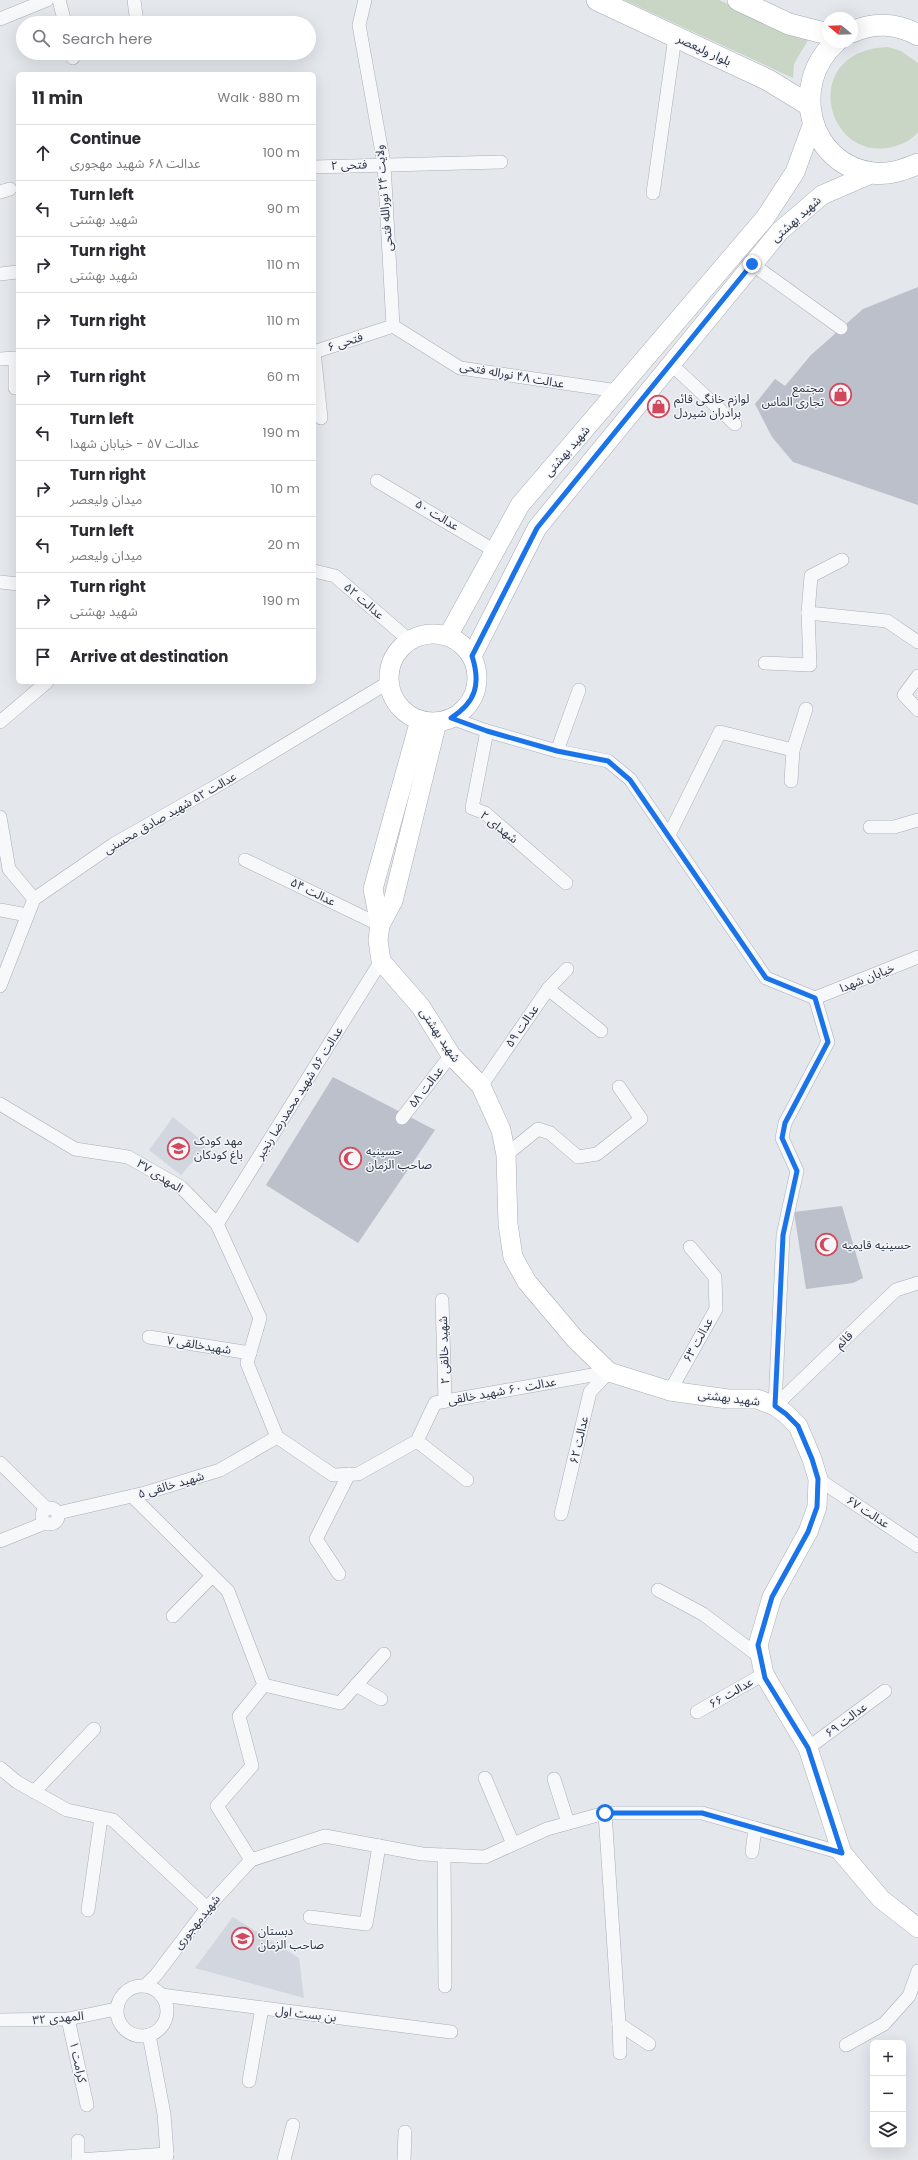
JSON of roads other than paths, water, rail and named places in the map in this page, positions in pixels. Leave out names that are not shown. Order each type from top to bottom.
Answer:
[{"type":"main road","name":"بلوار ولیعصر","points":[[597,0],[768,80],[811,114]]},
{"type":"main road","points":[[738,0],[789,24],[822,32]]},
{"type":"main road","points":[[858,30],[885,25],[908,29],[918,34]]},
{"type":"main road","points":[[830,48],[817,65],[810,85],[811,114],[820,139],[831,152],[850,166],[873,173],[897,172],[918,164]]},
{"type":"main road","name":"شهید بهشتی","points":[[448,636],[520,505],[765,218],[795,172],[811,114]]},
{"type":"main road","name":"شهید بهشتی","points":[[472,656],[537,528],[752,264],[780,231],[822,195],[873,173]]},
{"type":"main road","points":[[435,634],[448,636],[462,644],[472,656],[476,670],[477,685],[463,710],[436,720],[404,712],[394,698],[389,682],[393,658],[400,648],[410,641],[422,635],[435,634]]},
{"type":"main road","points":[[381,962],[378,940],[380,925],[373,889],[436,720]]},
{"type":"main road","name":"شهید بهشتی","points":[[381,962],[421,1007],[451,1056],[481,1086],[501,1130],[506,1155],[508,1224],[513,1257],[527,1282],[560,1322],[609,1372],[670,1391],[728,1399],[757,1399],[775,1406],[798,1426],[812,1459],[818,1479],[817,1507],[808,1532],[772,1597],[758,1645],[762,1665]]},
{"type":"main road","points":[[762,1665],[808,1748],[842,1853],[881,1898],[918,1928]]},
{"type":"street","points":[[0,19],[47,0]]},
{"type":"street","points":[[59,0],[63,16]]},
{"type":"street","points":[[134,0],[136,16]]},
{"type":"street","name":"ولایت ۲۴ نورالله فتحی","points":[[365,0],[359,25],[384,164],[393,326]]},
{"type":"street","points":[[653,193],[675,37]]},
{"type":"street","name":"فتحی ۲","points":[[316,167],[501,162]]},
{"type":"street","points":[[752,264],[841,328]]},
{"type":"street","points":[[0,274],[16,272]]},
{"type":"street","name":"عدالت ۴۸ نوراله فتحی","points":[[393,326],[460,368],[618,391]]},
{"type":"street","name":"فتحی ۶","points":[[316,351],[393,326]]},
{"type":"street","points":[[0,359],[15,358],[15,388]]},
{"type":"street","points":[[671,364],[735,424]]},
{"type":"street","name":"فتحی ۶","points":[[316,371],[321,418]]},
{"type":"street","name":"عدالت ۵۰","points":[[378,481],[495,550]]},
{"type":"street","points":[[765,663],[810,665],[808,613],[811,576],[842,560]]},
{"type":"street","name":"عدالت ۵۲","points":[[316,571],[335,576],[410,641]]},
{"type":"street","points":[[0,582],[16,584]]},
{"type":"street","points":[[808,613],[887,621],[918,642]]},
{"type":"street","points":[[918,676],[904,695],[918,710]]},
{"type":"street","name":"عدالت ۵۲ شهید صادق محسنی","points":[[34,899],[114,844],[225,781],[389,682]]},
{"type":"street","points":[[0,722],[45,684]]},
{"type":"street","points":[[557,751],[579,690]]},
{"type":"street","points":[[791,780],[793,750],[806,709]]},
{"type":"street","points":[[436,720],[487,731],[557,751],[608,761],[630,780],[766,978],[815,998],[828,1042],[785,1123],[782,1138],[797,1171],[783,1235],[775,1406]]},
{"type":"street","name":"شهدای ۲","points":[[487,731],[472,808],[486,813],[566,883]]},
{"type":"street","points":[[669,835],[720,732],[793,750]]},
{"type":"street","points":[[0,817],[9,869],[34,899],[0,986]]},
{"type":"street","points":[[870,827],[894,827],[918,820]]},
{"type":"street","name":"عدالت ۵۴","points":[[245,860],[380,925]]},
{"type":"street","points":[[0,910],[27,915]]},
{"type":"street","name":"خیابان شهدا","points":[[815,998],[918,957]]},
{"type":"street","name":"عدالت ۵۶ شهید محمدرضا رنجبر","points":[[217,1224],[381,962]]},
{"type":"street","name":"عدالت ۵۹","points":[[481,1086],[548,988],[567,968]]},
{"type":"street","points":[[548,988],[601,1030]]},
{"type":"street","name":"عدالت ۵۸","points":[[402,1118],[451,1056]]},
{"type":"street","points":[[506,1155],[538,1130],[550,1133],[578,1157],[598,1154],[641,1119],[619,1087]]},
{"type":"street","name":"المهدی ۳۷","points":[[0,1104],[75,1149],[128,1157],[181,1188],[217,1224],[260,1318],[250,1353]]},
{"type":"street","name":"عدالت ۶۳","points":[[670,1391],[716,1308],[715,1277],[690,1247]]},
{"type":"street","name":"قائم","points":[[775,1406],[896,1290],[918,1283]]},
{"type":"street","name":"شهید خالقی ۲","points":[[442,1300],[445,1401]]},
{"type":"street","name":"شهیدخالقی ۷","points":[[149,1337],[250,1353]]},
{"type":"street","points":[[250,1353],[247,1363],[277,1437],[333,1475],[358,1474],[417,1441],[468,1480]]},
{"type":"street","name":"عدالت ۶۰ شهید خالقی","points":[[417,1441],[435,1403],[609,1372]]},
{"type":"street","name":"عدالت ۶۲","points":[[561,1514],[590,1392],[609,1372]]},
{"type":"street","name":"شهید خالقی ۵","points":[[52,1511],[132,1496],[220,1470],[277,1437]]},
{"type":"street","points":[[0,1463],[52,1511],[42,1515],[45,1523],[0,1541]]},
{"type":"street","points":[[339,1574],[316,1539],[349,1474]]},
{"type":"street","name":"عدالت ۶۷","points":[[818,1479],[918,1546]]},
{"type":"street","points":[[132,1496],[228,1591],[264,1685]]},
{"type":"street","points":[[173,1616],[212,1576]]},
{"type":"street","points":[[658,1590],[703,1614],[762,1665]]},
{"type":"street","points":[[264,1685],[340,1703],[384,1654]]},
{"type":"street","name":"عدالت ۶۶","points":[[697,1712],[762,1665]]},
{"type":"street","points":[[264,1685],[239,1716],[252,1766],[218,1806],[251,1860],[325,1836],[422,1854],[485,1857],[547,1829],[605,1813],[702,1813],[842,1853]]},
{"type":"street","points":[[356,1685],[381,1699]]},
{"type":"street","name":"عدالت ۶۹","points":[[808,1748],[885,1691]]},
{"type":"street","points":[[34,1792],[94,1729]]},
{"type":"street","points":[[0,1768],[17,1782],[67,1810],[113,1820],[207,1908]]},
{"type":"street","points":[[485,1778],[513,1844]]},
{"type":"street","points":[[554,1779],[568,1823]]},
{"type":"street","points":[[605,1813],[620,2053]]},
{"type":"street","points":[[88,1910],[101,1818]]},
{"type":"street","points":[[752,1852],[755,1828]]},
{"type":"street","points":[[310,1917],[366,1924],[379,1846]]},
{"type":"street","points":[[444,1855],[445,1986]]},
{"type":"street","name":"شهیدمهجوری","points":[[146,1986],[207,1908],[251,1860]]},
{"type":"street","points":[[846,2045],[884,2024],[909,1996],[918,1971]]},
{"type":"street","points":[[135,1986],[146,1986],[154,1989],[161,1995],[166,2004],[167,2013],[164,2023],[158,2031],[149,2036],[139,2037],[130,2034],[122,2028],[117,2019],[116,2009],[119,1999],[126,1991],[135,1986]]},
{"type":"street","name":"بن بست اول","points":[[161,1995],[451,2032]]},
{"type":"street","points":[[249,2081],[262,2008]]},
{"type":"street","name":"المهدی ۳۲","points":[[0,2020],[68,2019],[116,2009]]},
{"type":"street","name":"کرامت ۱","points":[[68,2019],[87,2105]]},
{"type":"street","points":[[619,2024],[649,2044]]},
{"type":"street","points":[[78,2141],[78,2160],[166,2157],[164,2114],[149,2036]]},
{"type":"street","points":[[284,2160],[293,2125]]},
{"type":"street","points":[[404,2160],[406,2132]]},
{"type":"place","name":"مجتمع تجاری الماس","points":[[840,395]]},
{"type":"place","name":"لوازم خانگی قائم برادران شیردل","points":[[659,406]]},
{"type":"place","name":"مهد کودک باغ کودکان","points":[[178,1148]]},
{"type":"place","name":"حسینیه صاحب الزمان","points":[[350,1158]]},
{"type":"place","name":"حسینیه قایمیه","points":[[826,1245]]},
{"type":"place","name":"دبستان صاحب الزمان","points":[[242,1938]]}]
